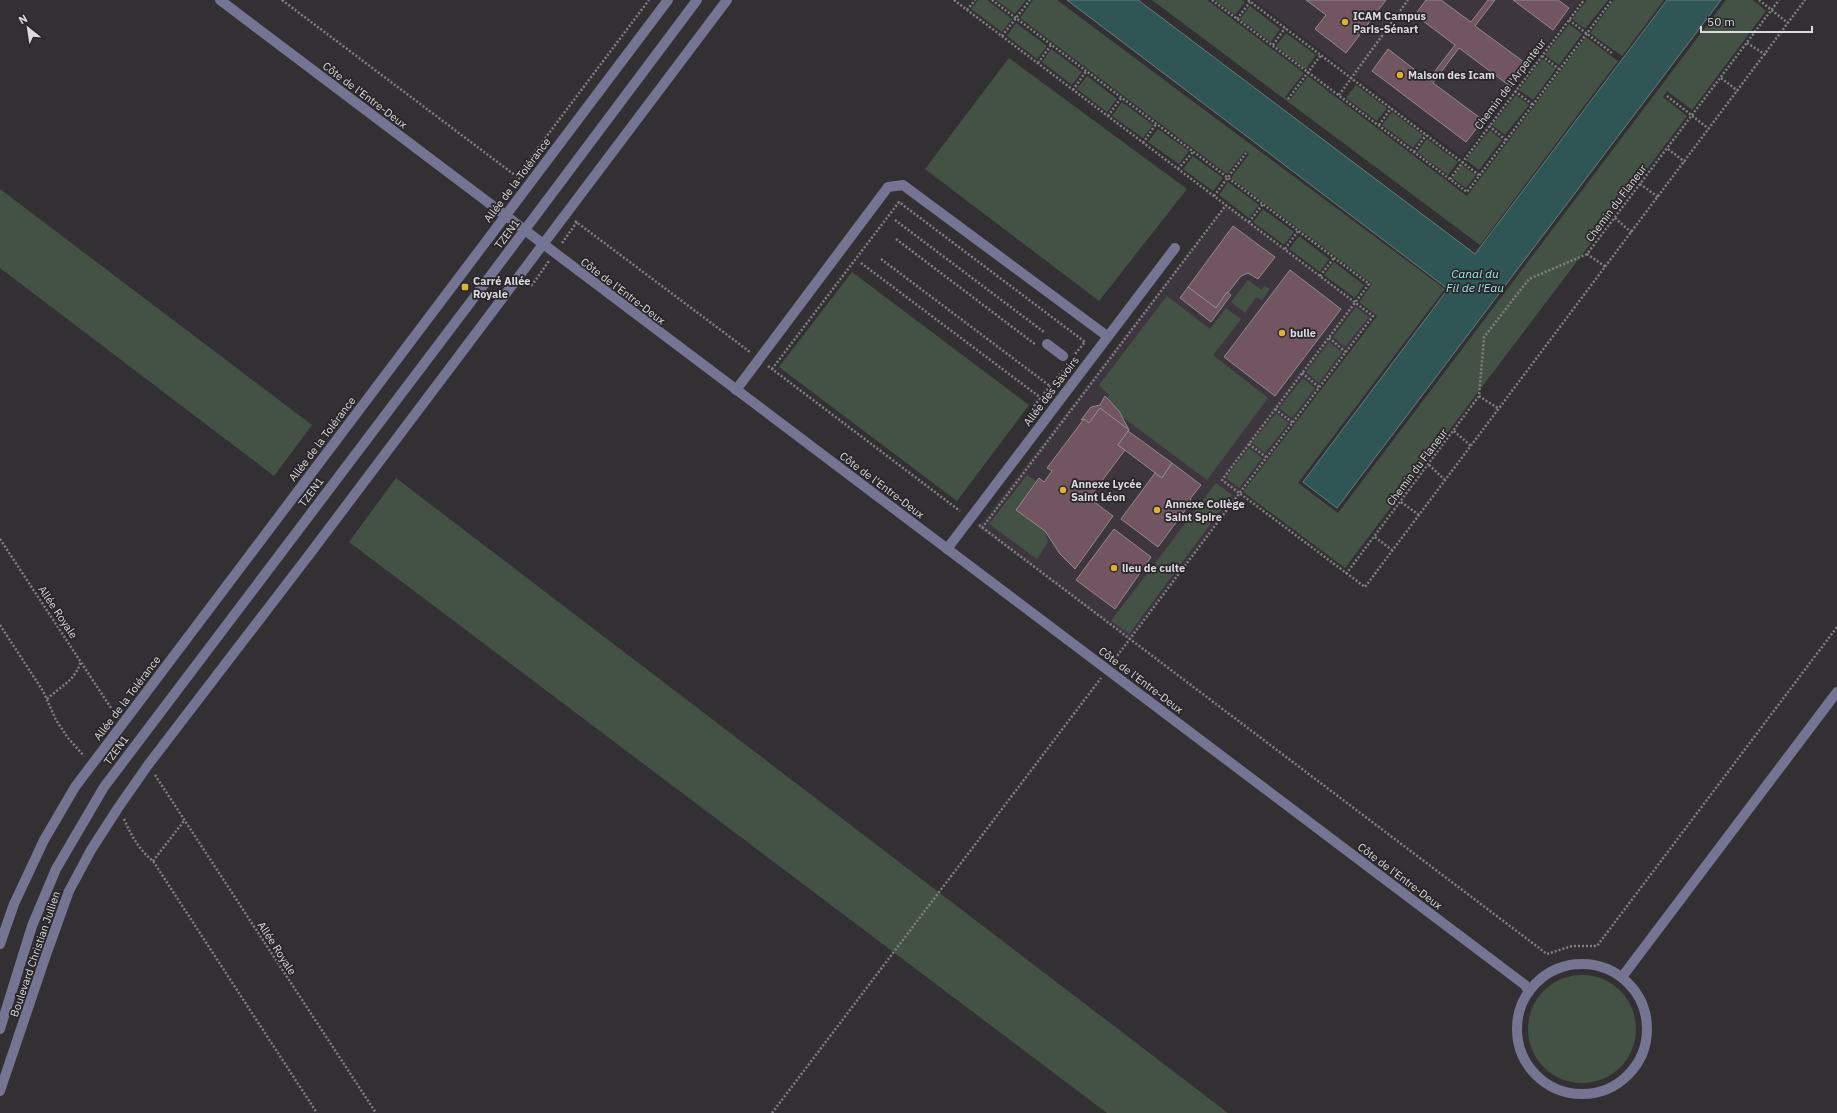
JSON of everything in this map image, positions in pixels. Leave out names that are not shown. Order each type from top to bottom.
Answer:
[{"type":"street","name":"Côte de l'Entre-Deux","points":[[220,0],[524,231],[1525,985],[1529,992]]},
{"type":"street","name":"Allée de la Tolérance","points":[[0,944],[14,904],[44,840],[79,782],[668,0]]},
{"type":"street","name":"TZEN1","points":[[0,1029],[32,926],[56,869],[104,787],[697,0]]},
{"type":"street","points":[[542,244],[727,0]]},
{"type":"street","points":[[736,390],[888,187],[903,185],[1107,336]]},
{"type":"street","name":"Boulevard Christian Jullien","points":[[0,1091],[69,891],[91,850],[148,765],[321,539],[542,244]]},
{"type":"street","name":"Allée des Savoirs","points":[[947,549],[1174,248]]},
{"type":"street","points":[[1042,345],[1065,359]]},
{"type":"street","points":[[1622,977],[1837,692]]},
{"type":"street","points":[[1583,964],[1603,967],[1622,977],[1636,991],[1645,1010],[1648,1029],[1645,1049],[1636,1067],[1621,1082],[1603,1091],[1583,1094],[1563,1092],[1544,1082],[1530,1068],[1520,1050],[1517,1030],[1519,1016],[1520,1010],[1529,992],[1544,977],[1562,967],[1583,964]]},
{"type":"path","points":[[282,0],[528,186]]},
{"type":"path","points":[[516,177],[649,0]]},
{"type":"path","points":[[772,1113],[1373,316],[954,0]]},
{"type":"path","points":[[967,10],[974,0]]},
{"type":"path","points":[[992,0],[1369,284],[1222,480],[1365,587],[1766,55],[1805,0]]},
{"type":"path","points":[[1002,36],[1030,0]]},
{"type":"path","points":[[1212,0],[1466,192],[1612,0]]},
{"type":"path","points":[[1339,95],[1408,0]]},
{"type":"path","name":"Chemin de l'Arpenteur","points":[[1450,179],[1584,0]]},
{"type":"path","points":[[1759,0],[1788,23]]},
{"type":"path","name":"Chemin du Flaneur","points":[[1346,574],[1429,465],[1479,396],[1484,337],[1529,279],[1587,254],[1668,149],[1779,0]]},
{"type":"path","points":[[1237,19],[1249,1],[1479,175]]},
{"type":"path","points":[[1569,20],[1612,53]]},
{"type":"path","points":[[1273,45],[1285,28]]},
{"type":"path","points":[[1747,43],[1766,55]]},
{"type":"path","points":[[1038,63],[1051,45]]},
{"type":"path","points":[[1288,99],[1321,55]]},
{"type":"path","points":[[1542,56],[1559,69]]},
{"type":"path","points":[[1073,90],[1086,71]]},
{"type":"path","points":[[1721,78],[1738,91]]},
{"type":"path","points":[[1515,91],[1533,105]]},
{"type":"path","points":[[1667,96],[1709,129]]},
{"type":"path","points":[[1108,116],[1121,98]]},
{"type":"path","points":[[1379,125],[1391,108]]},
{"type":"path","points":[[1144,143],[1156,124]]},
{"type":"path","points":[[1489,126],[1506,140]]},
{"type":"path","points":[[1414,152],[1426,135]]},
{"type":"path","points":[[1668,149],[1685,162]]},
{"type":"path","points":[[1178,169],[1193,152]]},
{"type":"path","points":[[1214,196],[1246,153]]},
{"type":"path","points":[[1640,184],[1658,197]]},
{"type":"path","points":[[772,369],[899,202],[1085,342],[1074,356],[1065,359]]},
{"type":"path","points":[[1249,222],[1263,204]]},
{"type":"path","points":[[982,528],[1226,205]]},
{"type":"path","points":[[566,214],[1547,954],[1572,946],[1597,946],[1837,627]]},
{"type":"path","points":[[1614,218],[1632,233]]},
{"type":"path","points":[[895,220],[1045,333]]},
{"type":"path","points":[[1285,249],[1298,231]]},
{"type":"path","points":[[896,239],[1042,345]]},
{"type":"path","points":[[1587,254],[1606,267]]},
{"type":"path","points":[[1320,276],[1334,258]]},
{"type":"path","points":[[881,259],[1050,386]]},
{"type":"path","points":[[861,263],[1041,398]]},
{"type":"path","points":[[1329,338],[1346,352]]},
{"type":"path","points":[[1065,359],[1065,368]]},
{"type":"path","points":[[1034,406],[1065,368],[1065,359]]},
{"type":"path","points":[[1302,373],[1319,387]]},
{"type":"path","points":[[1479,396],[1499,409]]},
{"type":"path","points":[[1275,409],[1293,423]]},
{"type":"path","points":[[1454,431],[1471,446]]},
{"type":"path","points":[[1249,444],[1266,457]]},
{"type":"path","points":[[1429,465],[1445,480]]},
{"type":"path","points":[[1401,502],[1419,515]]},
{"type":"path","points":[[1375,536],[1392,550]]},
{"type":"path","name":"Allée Royale","points":[[0,538],[102,695]]},
{"type":"path","points":[[0,626],[47,699],[56,720],[68,738]]},
{"type":"path","points":[[47,699],[78,673],[81,661]]},
{"type":"path","name":"Allée Royale","points":[[166,792],[376,1113]]},
{"type":"path","points":[[152,861],[184,821]]},
{"type":"path","points":[[131,835],[143,853],[152,861],[317,1113]]},
{"type":"shaded area","points":[[1254,0],[1580,0],[1462,157]]},
{"type":"shaded area","points":[[1226,205],[1373,316],[1129,639],[978,527]]},
{"type":"green space","points":[[978,0],[987,0],[1012,19],[1002,32],[971,9]]},
{"type":"green space","points":[[996,0],[1026,0],[1015,14]]},
{"type":"green space","points":[[1033,0],[1057,0],[1445,289],[1298,483],[1338,513],[1726,0],[1753,0],[1766,11],[1692,110],[1667,91],[1663,97],[1687,116],[1345,568],[1243,492],[1377,316],[1359,302],[1372,284],[1231,178],[1249,154],[1245,151],[1227,174],[1020,18]]},
{"type":"green space","points":[[1152,0],[1207,0],[1304,73],[1285,97],[1290,100],[1308,76],[1467,196],[1586,37],[1618,61],[1480,245]]},
{"type":"green space","points":[[1215,0],[1242,0],[1245,2],[1235,15]]},
{"type":"green space","points":[[1587,0],[1608,0],[1585,29],[1572,19]]},
{"type":"green space","points":[[1614,0],[1664,0],[1622,56],[1590,33]]},
{"type":"green space","points":[[1250,6],[1280,29],[1271,42],[1240,19]]},
{"type":"green space","points":[[1016,23],[1047,46],[1037,59],[1007,36]]},
{"type":"green space","points":[[1569,24],[1582,34],[1559,65],[1545,55]]},
{"type":"green space","points":[[1286,33],[1316,55],[1306,69],[1276,46]]},
{"type":"green space","points":[[1051,49],[1082,72],[1072,85],[1042,62]]},
{"type":"green space","points":[[1009,58],[1187,189],[1099,301],[925,169]]},
{"type":"green space","points":[[1542,59],[1556,69],[1533,100],[1519,90]]},
{"type":"green space","points":[[1087,76],[1117,99],[1107,112],[1077,89]]},
{"type":"green space","points":[[1356,85],[1387,108],[1377,121],[1346,98]]},
{"type":"green space","points":[[1516,95],[1529,105],[1505,135],[1492,125]]},
{"type":"green space","points":[[1122,102],[1153,125],[1143,138],[1112,116]]},
{"type":"green space","points":[[1392,112],[1423,135],[1413,148],[1382,125]]},
{"type":"green space","points":[[1158,129],[1189,151],[1179,164],[1148,142]]},
{"type":"green space","points":[[1490,130],[1502,140],[1479,170],[1466,160]]},
{"type":"green space","points":[[1427,139],[1458,162],[1448,175],[1417,152]]},
{"type":"green space","points":[[1193,156],[1223,178],[1213,191],[1183,169]]},
{"type":"green space","points":[[1462,165],[1476,175],[1466,188],[1452,178]]},
{"type":"green space","points":[[1228,182],[1259,205],[1249,218],[1219,195]]},
{"type":"green space","points":[[0,189],[312,425],[274,476],[0,268]]},
{"type":"green space","points":[[1263,209],[1294,232],[1284,245],[1253,222]]},
{"type":"green space","points":[[1299,236],[1329,259],[1320,272],[1289,249]]},
{"type":"green space","points":[[1334,262],[1364,285],[1355,298],[1324,275]]},
{"type":"green space","points":[[852,272],[1029,405],[957,501],[779,367]]},
{"type":"green space","points":[[1248,280],[1261,290],[1265,286],[1270,289],[1262,300],[1256,297],[1245,313],[1231,302]]},
{"type":"green space","points":[[1167,296],[1210,329],[1226,308],[1241,319],[1213,355],[1268,398],[1207,480],[1104,403],[1109,395],[1099,385]]},
{"type":"green space","points":[[1356,307],[1369,317],[1345,347],[1333,337]]},
{"type":"green space","points":[[1329,342],[1342,352],[1319,383],[1306,372]]},
{"type":"green space","points":[[1303,378],[1315,388],[1292,418],[1279,408]]},
{"type":"green space","points":[[1276,413],[1289,423],[1265,453],[1252,443]]},
{"type":"green space","points":[[1249,448],[1262,458],[1239,488],[1226,478]]},
{"type":"green space","points":[[1027,475],[1036,481],[1016,510],[1045,531],[1048,542],[1037,559],[989,524]]},
{"type":"green space","points":[[396,478],[1228,1113],[1107,1113],[349,542]]},
{"type":"green space","points":[[1216,483],[1232,495],[1129,634],[1111,621]]},
{"type":"green space","points":[[1582,975],[1603,979],[1620,991],[1632,1008],[1636,1029],[1632,1050],[1620,1067],[1603,1079],[1582,1083],[1561,1079],[1544,1067],[1532,1050],[1528,1029],[1532,1008],[1544,991],[1561,979]]},
{"type":"water","name":"Canal du Fil de l'Eau","points":[[1067,0],[1138,0],[1475,254],[1667,0],[1721,0],[1337,508],[1303,482],[1448,289]]},
{"type":"building","name":"ICAM Campus Paris-Sénart","points":[[1306,0],[1386,0],[1346,53],[1315,29],[1326,15]]},
{"type":"building","name":"Maison des Icam","points":[[1426,0],[1441,0],[1471,22],[1488,0],[1495,0],[1475,26],[1528,65],[1511,87],[1459,48],[1433,83],[1483,120],[1466,142],[1372,71],[1388,49],[1428,80],[1455,45],[1415,15]]},
{"type":"building","points":[[1513,0],[1558,0],[1569,8],[1553,30]]},
{"type":"building","points":[[1233,226],[1275,257],[1258,279],[1248,273],[1241,276],[1216,308],[1188,287]]},
{"type":"building","name":"bulle","points":[[1290,270],[1341,309],[1275,396],[1224,357]]},
{"type":"building","points":[[1188,287],[1216,308],[1227,292],[1231,295],[1211,322],[1180,298]]},
{"type":"building","points":[[1105,396],[1119,411],[1129,430],[1100,408],[1089,423],[1084,419],[1081,420],[1091,407],[1100,405]]},
{"type":"building","name":"Annexe Lycée Saint Léon","points":[[1100,408],[1129,430],[1118,445],[1125,450],[1089,498],[1113,516],[1075,569],[1060,554],[1045,531],[1016,510],[1039,478],[1044,482],[1052,471],[1047,468],[1084,419],[1089,423]]},
{"type":"building","points":[[1128,431],[1172,463],[1162,478],[1118,445]]},
{"type":"building","name":"Annexe Collège Saint Spire","points":[[1172,463],[1201,485],[1190,499],[1192,501],[1158,547],[1121,519],[1155,473],[1162,478]]},
{"type":"building","name":"lieu de culte","points":[[1114,529],[1151,557],[1115,609],[1076,580]]},
{"type":"place","name":"ICAM Campus Paris-Sénart","points":[[1345,22]]},
{"type":"place","name":"Maison des Icam","points":[[1400,75]]},
{"type":"place","name":"Carré Allée Royale","points":[[465,287]]},
{"type":"place","name":"bulle","points":[[1282,333]]},
{"type":"place","name":"Annexe Lycée Saint Léon","points":[[1063,490]]},
{"type":"place","name":"Annexe Collège Saint Spire","points":[[1157,510]]},
{"type":"place","name":"lieu de culte","points":[[1114,568]]}]
